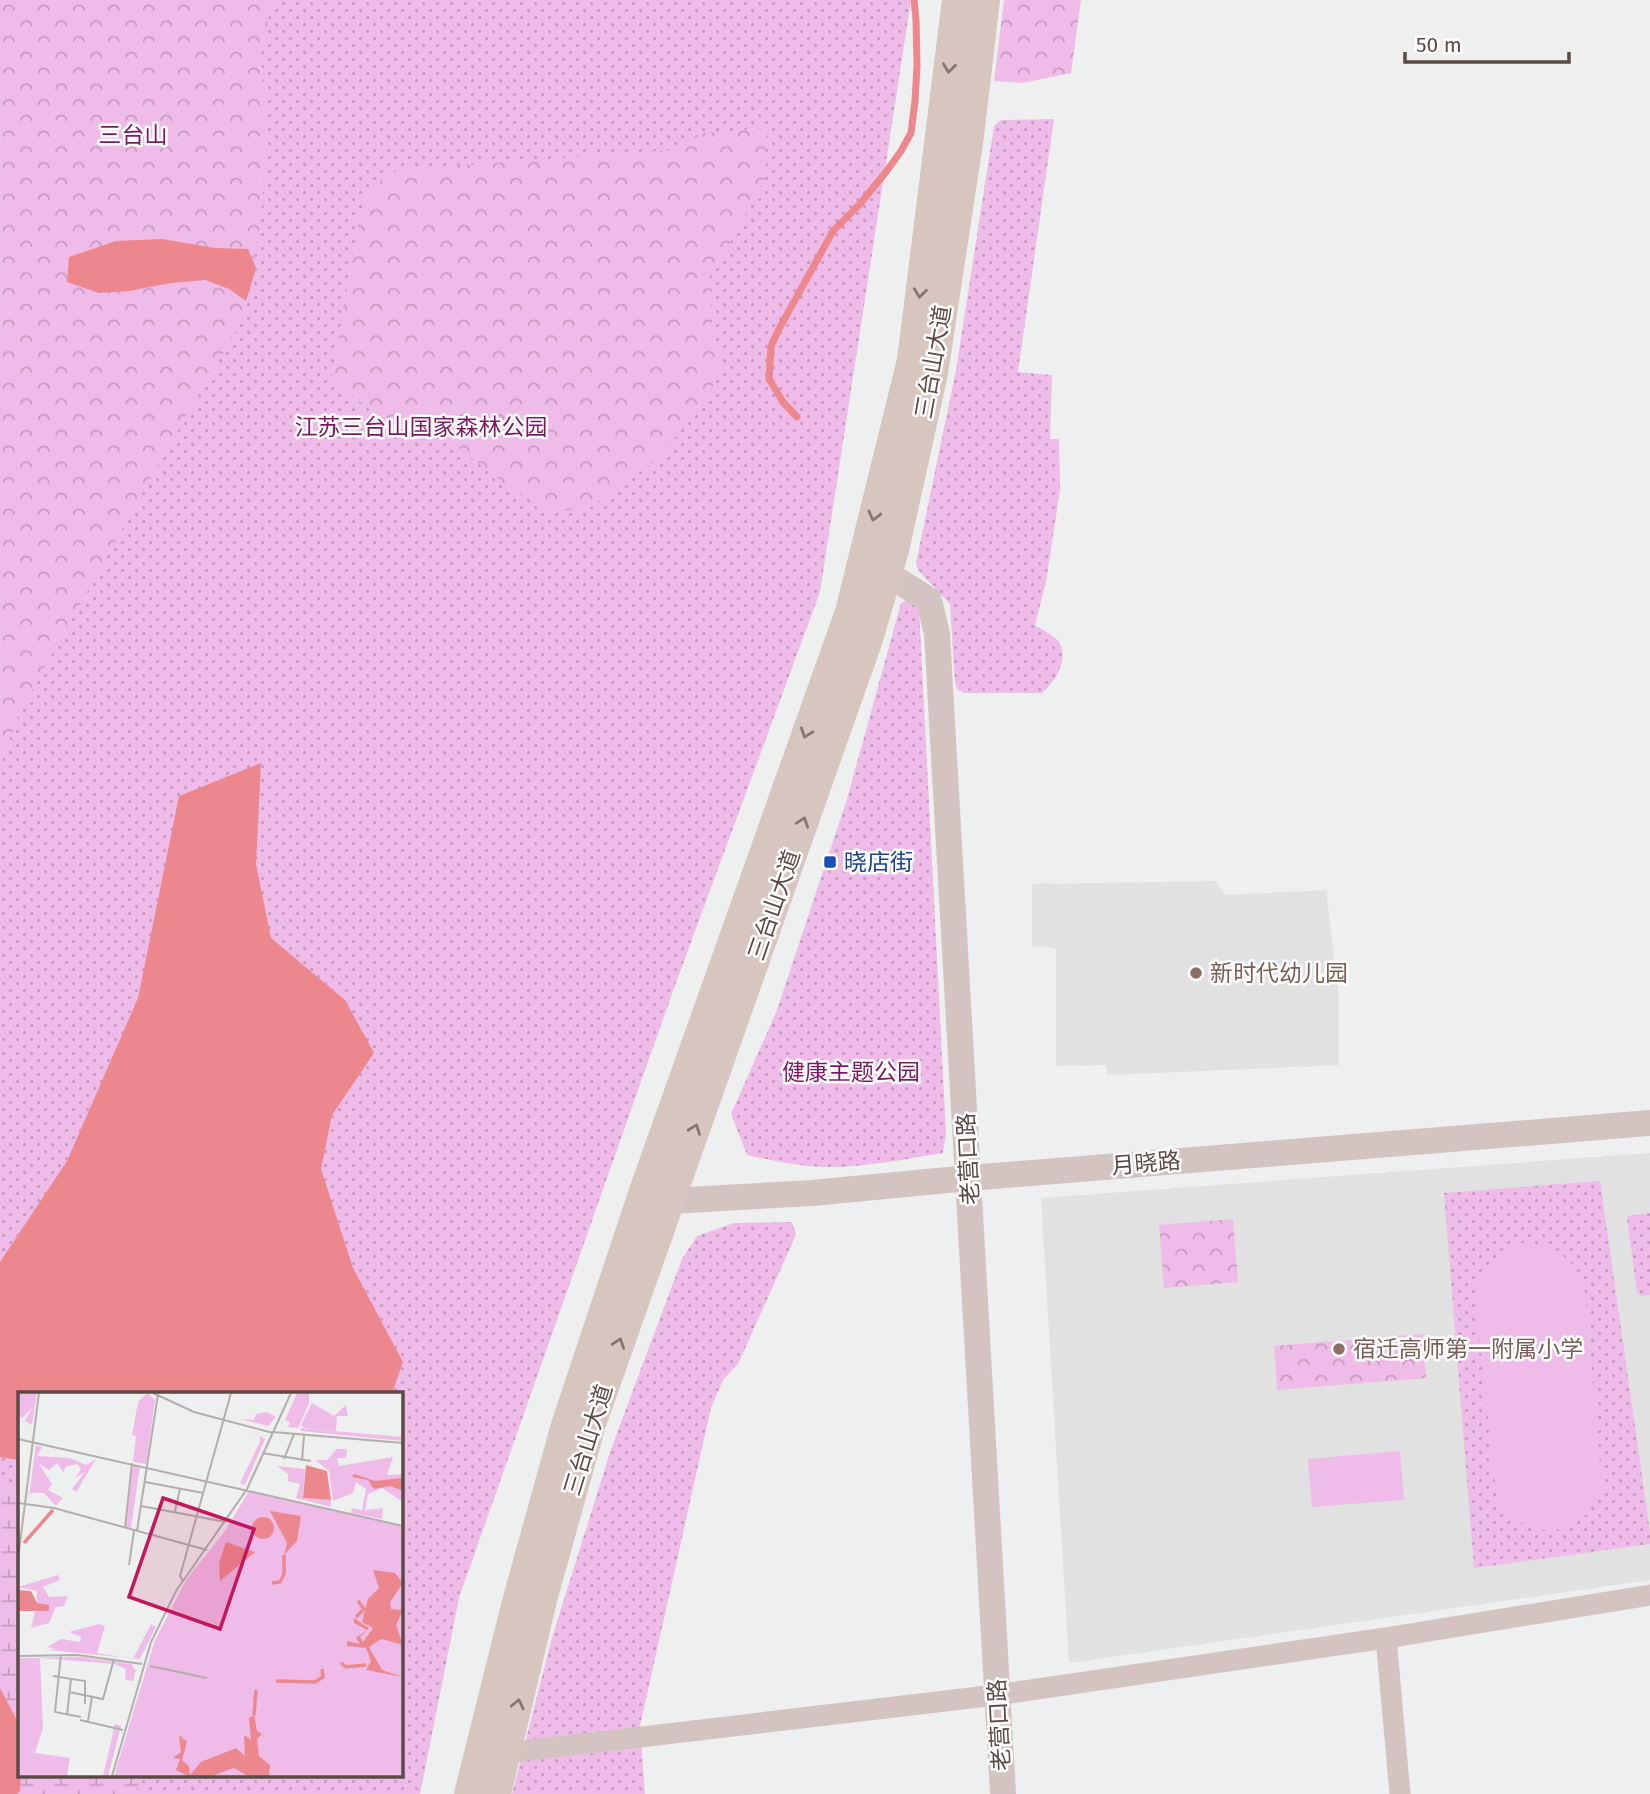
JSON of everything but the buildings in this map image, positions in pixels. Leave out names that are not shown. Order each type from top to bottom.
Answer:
[{"type":"main road","name":"三台山大道","points":[[874,571],[912,360],[957,0]]},
{"type":"main road","name":"三台山大道","points":[[496,1794],[543,1595],[656,1196],[850,612],[874,571],[894,550],[933,373],[985,0]]},
{"type":"main road","name":"三台山大道","points":[[472,1780],[566,1424],[656,1196]]},
{"type":"street","name":"老营口路","points":[[874,571],[929,600],[937,634],[1003,1794]]},
{"type":"street","name":"月晓路","points":[[656,1196],[812,1193],[1650,1123]]},
{"type":"street","points":[[472,1780],[506,1754],[996,1695],[1386,1638],[1650,1595]]},
{"type":"street","points":[[1386,1638],[1400,1794]]},
{"type":"shaded area","points":[[162,239],[215,248],[248,249],[256,268],[246,301],[229,289],[205,280],[99,293],[67,282],[69,257],[116,241]]},
{"type":"shaded area","points":[[261,763],[256,864],[271,938],[345,1000],[374,1053],[332,1115],[321,1169],[353,1268],[403,1362],[392,1392],[18,1392],[18,1460],[0,1457],[0,1262],[67,1161],[138,998],[179,796]]},
{"type":"shaded area","name":"新时代幼儿园","points":[[1216,881],[1225,895],[1326,890],[1339,998],[1339,1065],[1107,1075],[1106,1065],[1056,1066],[1056,948],[1032,946],[1032,884]]},
{"type":"shaded area","name":"宿迁高师第一附属小学","points":[[1650,1153],[1650,1580],[1069,1663],[1041,1198]]},
{"type":"shaded area","points":[[0,1688],[17,1720],[18,1776],[21,1776],[20,1791],[17,1794],[0,1794]]},
{"type":"green space","name":"江苏三台山国家森林公园","points":[[0,0],[911,0],[820,592],[673,991],[459,1598],[420,1794],[0,1794]]},
{"type":"green space","name":"三台山","points":[[0,0],[272,0],[261,57],[266,125],[262,212],[243,319],[20,711],[0,767]]},
{"type":"green space","points":[[1004,0],[1081,0],[1071,73],[1022,83],[994,81]]},
{"type":"green space","points":[[1054,119],[1018,372],[1052,375],[1050,439],[1059,439],[1060,490],[1046,582],[1035,625],[1059,642],[1062,663],[1052,682],[1042,693],[964,693],[958,690],[955,683],[950,604],[918,570],[916,563],[956,370],[994,126],[1001,120]]},
{"type":"green space","points":[[767,128],[766,176],[710,276],[712,323],[721,360],[710,395],[657,460],[589,508],[548,512],[501,481],[456,446],[416,425],[368,408],[331,379],[359,219],[369,189],[397,170],[671,150],[705,133]]},
{"type":"green space","name":"健康主题公园","points":[[911,598],[919,607],[946,1134],[943,1153],[884,1163],[838,1167],[794,1164],[747,1155],[731,1114],[777,1010],[847,799],[901,603]]},
{"type":"green space","points":[[1600,1181],[1650,1544],[1474,1568],[1444,1193]]},
{"type":"green space","points":[[1650,1213],[1650,1295],[1641,1296],[1637,1292],[1627,1218]]},
{"type":"green space","points":[[1233,1219],[1238,1282],[1164,1288],[1159,1225]]},
{"type":"green space","points":[[792,1222],[796,1235],[738,1364],[723,1380],[711,1408],[640,1726],[645,1794],[512,1794],[551,1641],[611,1449],[682,1259],[697,1236],[734,1223]]},
{"type":"green space","points":[[1520,1243],[1544,1245],[1561,1254],[1576,1268],[1585,1292],[1602,1487],[1592,1507],[1582,1519],[1566,1528],[1554,1530],[1530,1527],[1519,1521],[1510,1514],[1496,1493],[1475,1297],[1489,1264]]},
{"type":"green space","points":[[1423,1334],[1426,1378],[1277,1390],[1274,1346]]},
{"type":"green space","points":[[1400,1451],[1404,1500],[1312,1507],[1308,1459]]},
{"type":"green space","points":[[0,1484],[18,1485],[18,1736],[17,1720],[0,1688]]},
{"type":"green space","points":[[21,1776],[141,1776],[136,1794],[17,1794],[20,1791]]},
{"type":"waterway","points":[[797,417],[783,402],[769,379],[771,346],[833,231],[886,172],[911,133],[917,66],[914,0]]},
{"type":"place","name":"晓店街","points":[[830,862]]},
{"type":"place","name":"新时代幼儿园","points":[[1196,973]]},
{"type":"place","name":"宿迁高师第一附属小学","points":[[1339,1349]]}]
